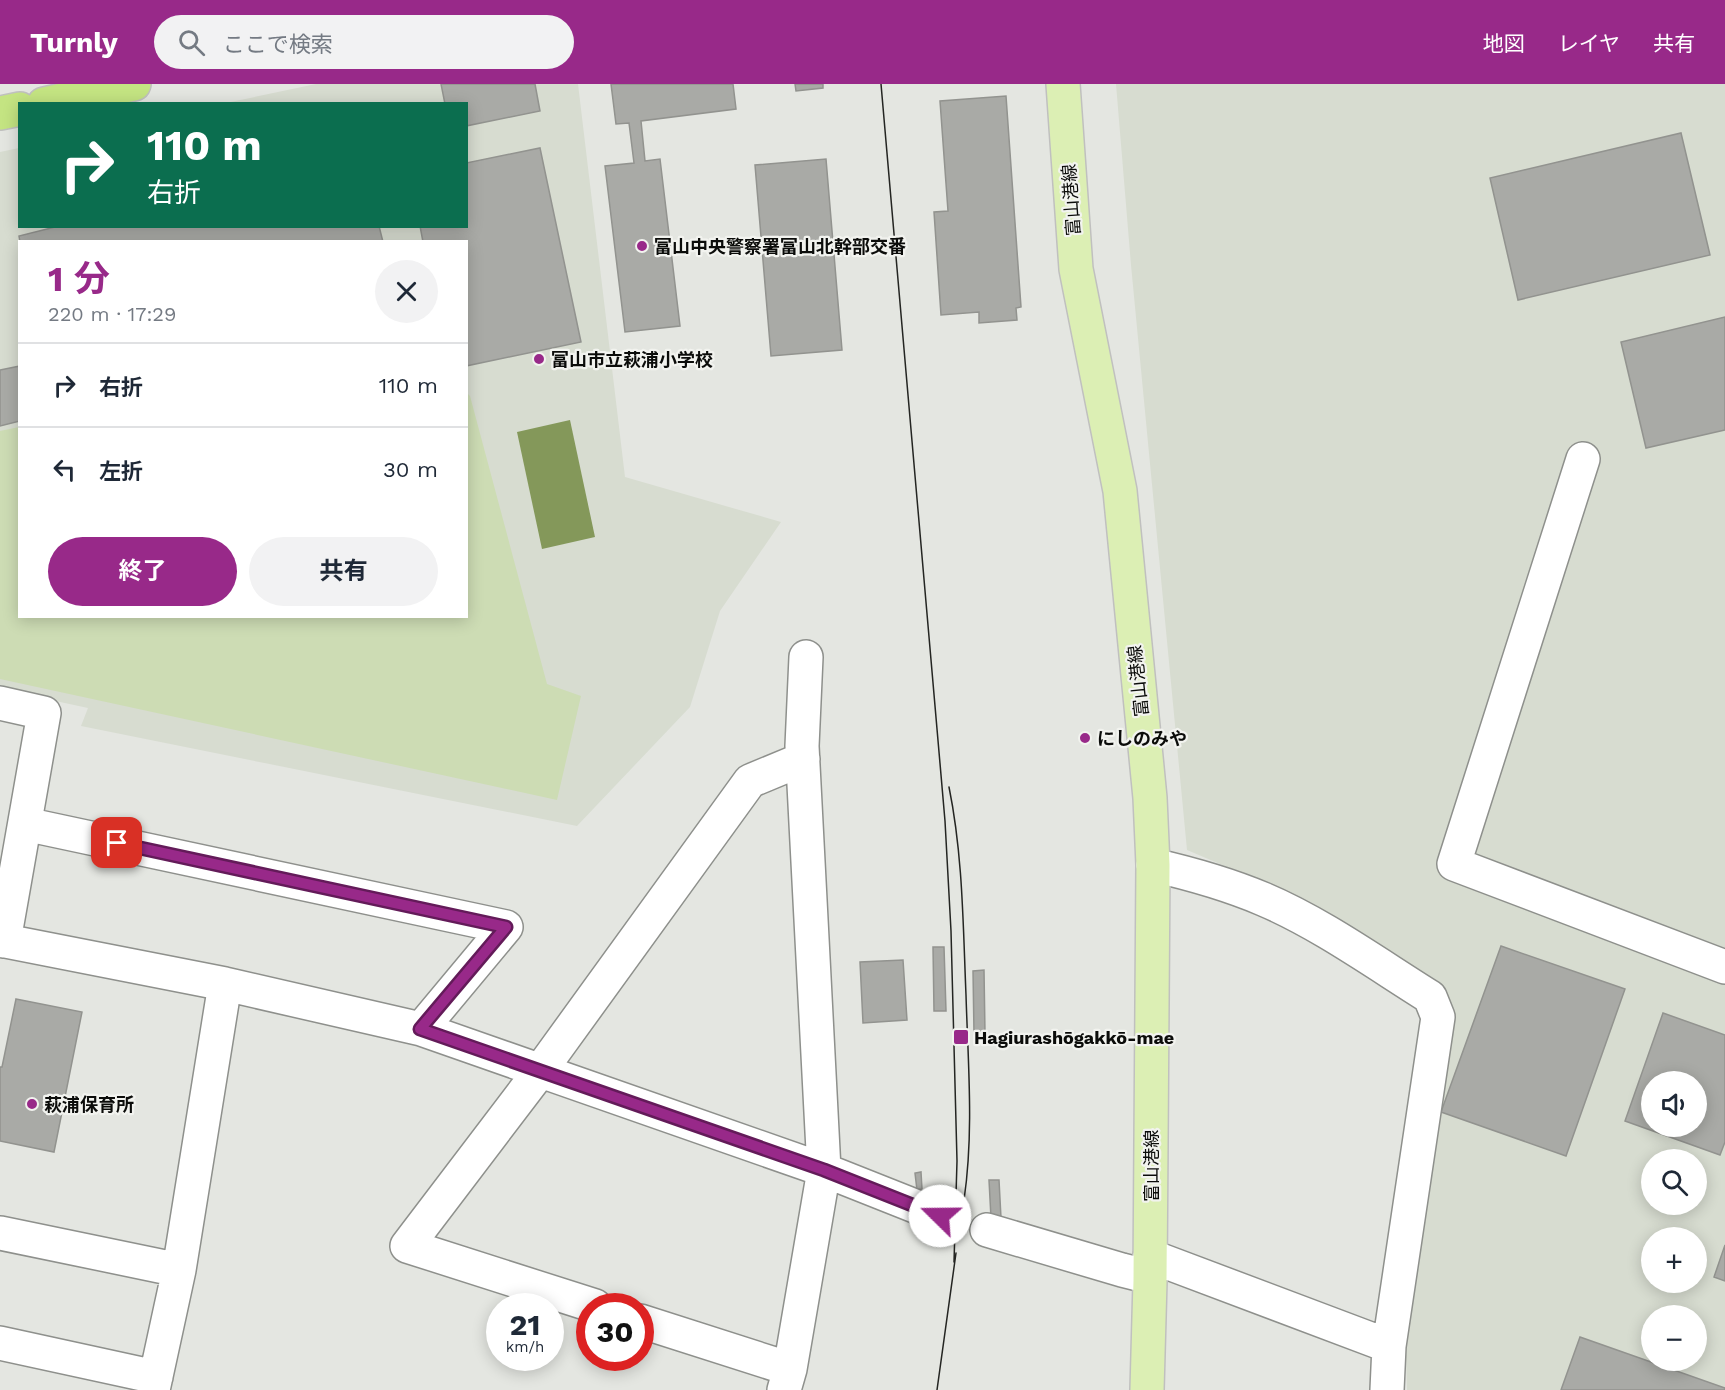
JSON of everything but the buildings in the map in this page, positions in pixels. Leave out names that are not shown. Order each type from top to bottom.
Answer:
[{"type":"highway","points":[[53,102],[134,84]]},
{"type":"highway","points":[[0,113],[18,109]]},
{"type":"main road","name":"富山港線","points":[[1063,84],[1076,269],[1120,491],[1150,798],[1153,865],[1147,1390]]},
{"type":"street","points":[[1583,459],[1454,864],[1725,967]]},
{"type":"street","points":[[654,1327],[787,1380],[824,1170],[803,759],[806,657]]},
{"type":"street","points":[[0,703],[44,712],[2,940],[225,984],[420,1029],[824,1170],[940,1216]]},
{"type":"street","points":[[576,1300],[406,1246],[540,1071],[750,781],[803,759]]},
{"type":"street","points":[[25,824],[506,927],[420,1029]]},
{"type":"street","points":[[1153,865],[1176,870],[1263,899],[1303,919],[1430,997],[1438,1017],[1389,1346],[1386,1390]]},
{"type":"street","points":[[0,1343],[154,1384],[179,1270],[225,984]]},
{"type":"street","points":[[987,1230],[1122,1270],[1150,1266],[1389,1346]]},
{"type":"street","points":[[0,1233],[179,1270]]},
{"type":"shaded area","name":"富山市立萩浦小学校","points":[[316,84],[578,84],[625,477],[781,522],[720,611],[690,707],[577,826],[81,726],[88,708],[0,689],[0,152],[18,148],[18,228],[468,228],[468,102],[231,102]]},
{"type":"shaded area","points":[[1116,84],[1725,84],[1725,1390],[1407,1390],[1406,1356],[1424,1168],[1429,984],[1291,894],[1187,850]]},
{"type":"shaded area","points":[[468,394],[547,684],[581,696],[557,800],[0,679],[0,431],[18,427],[18,618],[468,618]]},
{"type":"shaded area","points":[[570,420],[595,537],[542,549],[517,432]]},
{"type":"tram line","points":[[881,84],[945,821],[951,931],[957,1161],[954,1262]]},
{"type":"tram line","points":[[949,787],[962,891],[969,1072],[969,1149],[964,1200]]},
{"type":"tram line","points":[[937,1390],[956,1253]]},
{"type":"place","name":"富山中央警察署富山北幹部交番","points":[[642,246]]},
{"type":"place","name":"富山市立萩浦小学校","points":[[539,359]]},
{"type":"place","name":"にしのみや","points":[[1085,738]]},
{"type":"place","name":"Hagiurashōgakkō-mae","points":[[961,1037]]},
{"type":"place","name":"萩浦保育所","points":[[32,1104]]},
{"type":"route","points":[[117,843],[506,927],[420,1029],[824,1170],[940,1216]]}]
